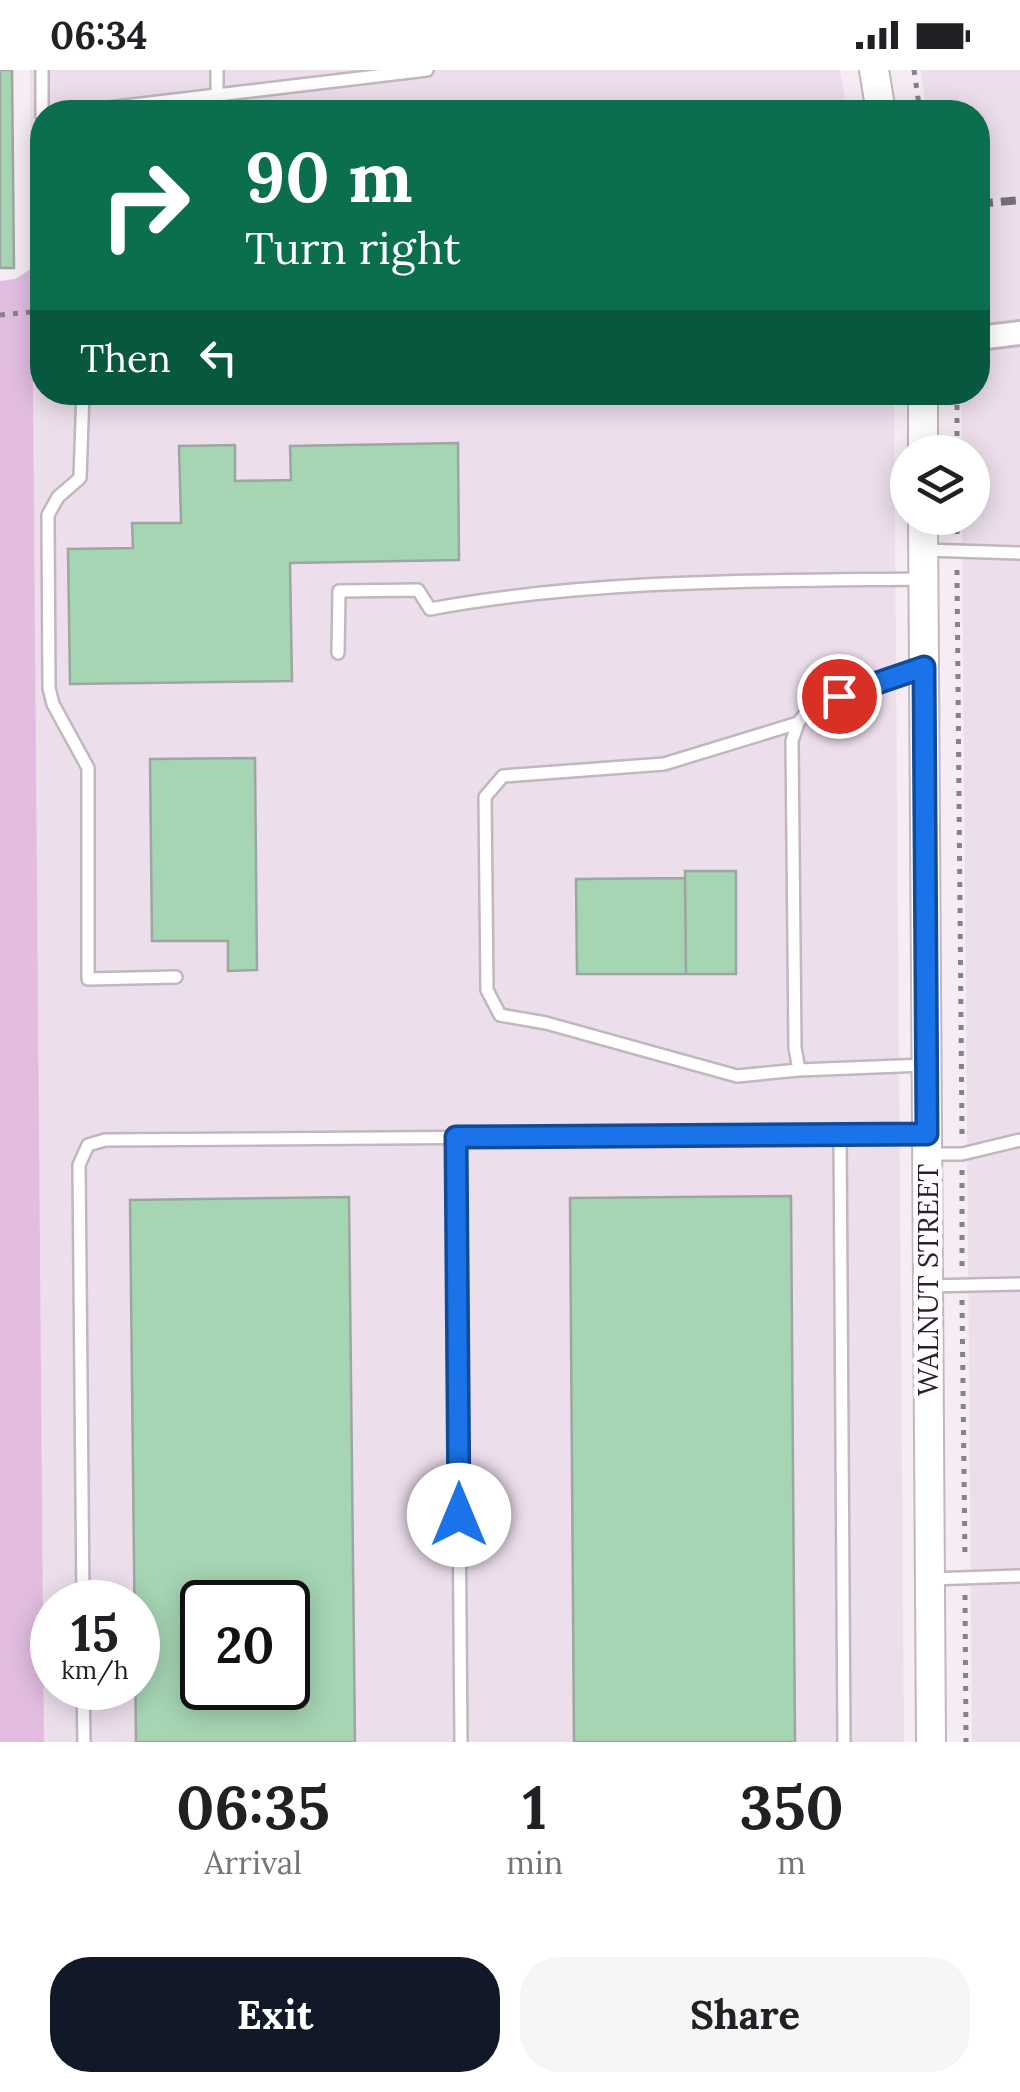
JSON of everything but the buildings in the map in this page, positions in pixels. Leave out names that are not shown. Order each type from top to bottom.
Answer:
[{"type":"street","points":[[874,70],[879,100]]},
{"type":"street","points":[[990,337],[1020,333]]},
{"type":"street","points":[[923,405],[923,435]]},
{"type":"street","name":"WALNUT STREET","points":[[923,535],[931,1742]]},
{"type":"lane","points":[[42,70],[42,100]]},
{"type":"lane","points":[[217,70],[217,95]]},
{"type":"lane","points":[[175,100],[427,70]]},
{"type":"lane","points":[[83,405],[80,478],[53,506],[48,535],[49,688],[53,704],[88,768],[88,979],[176,977]]},
{"type":"lane","points":[[923,550],[1020,553]]},
{"type":"lane","points":[[338,653],[340,592],[418,590],[430,609],[504,595],[722,581],[924,579]]},
{"type":"lane","points":[[799,1070],[792,760],[798,723],[811,706],[924,667]]},
{"type":"lane","points":[[798,723],[664,764],[503,776],[485,797],[487,990],[500,1015],[546,1023],[737,1076],[927,1064]]},
{"type":"lane","points":[[83,1580],[80,1165],[88,1145],[105,1140],[840,1134],[927,1144],[962,1154],[1020,1140]]},
{"type":"lane","points":[[840,1134],[844,1742]]},
{"type":"lane","points":[[456,1137],[461,1742]]},
{"type":"lane","points":[[928,1286],[1020,1284]]},
{"type":"lane","points":[[930,1579],[1020,1576]]},
{"type":"lane","points":[[83,1710],[84,1742]]},
{"type":"path","points":[[914,70],[918,100]]},
{"type":"path","points":[[0,316],[30,312]]},
{"type":"path","points":[[957,405],[957,435]]},
{"type":"path","points":[[957,535],[966,1742]]},
{"type":"shaded area","points":[[30,70],[840,70],[845,100],[30,100]]},
{"type":"shaded area","points":[[921,70],[1020,70],[1020,1742],[972,1742],[962,535],[990,535],[990,435],[962,435],[961,405],[990,405],[990,100],[925,100]]},
{"type":"shaded area","points":[[30,270],[43,1580],[30,1580],[30,1710],[44,1710],[44,1742],[0,1742],[0,281],[15,279]]},
{"type":"shaded area","points":[[33,405],[894,405],[894,435],[890,435],[890,535],[895,535],[904,1742],[44,1742],[44,1710],[160,1710],[160,1580],[43,1580]]},
{"type":"railway","points":[[990,203],[1020,200]]},
{"type":"route","points":[[459,1515],[456,1137],[927,1134],[924,667],[839,696]]}]
